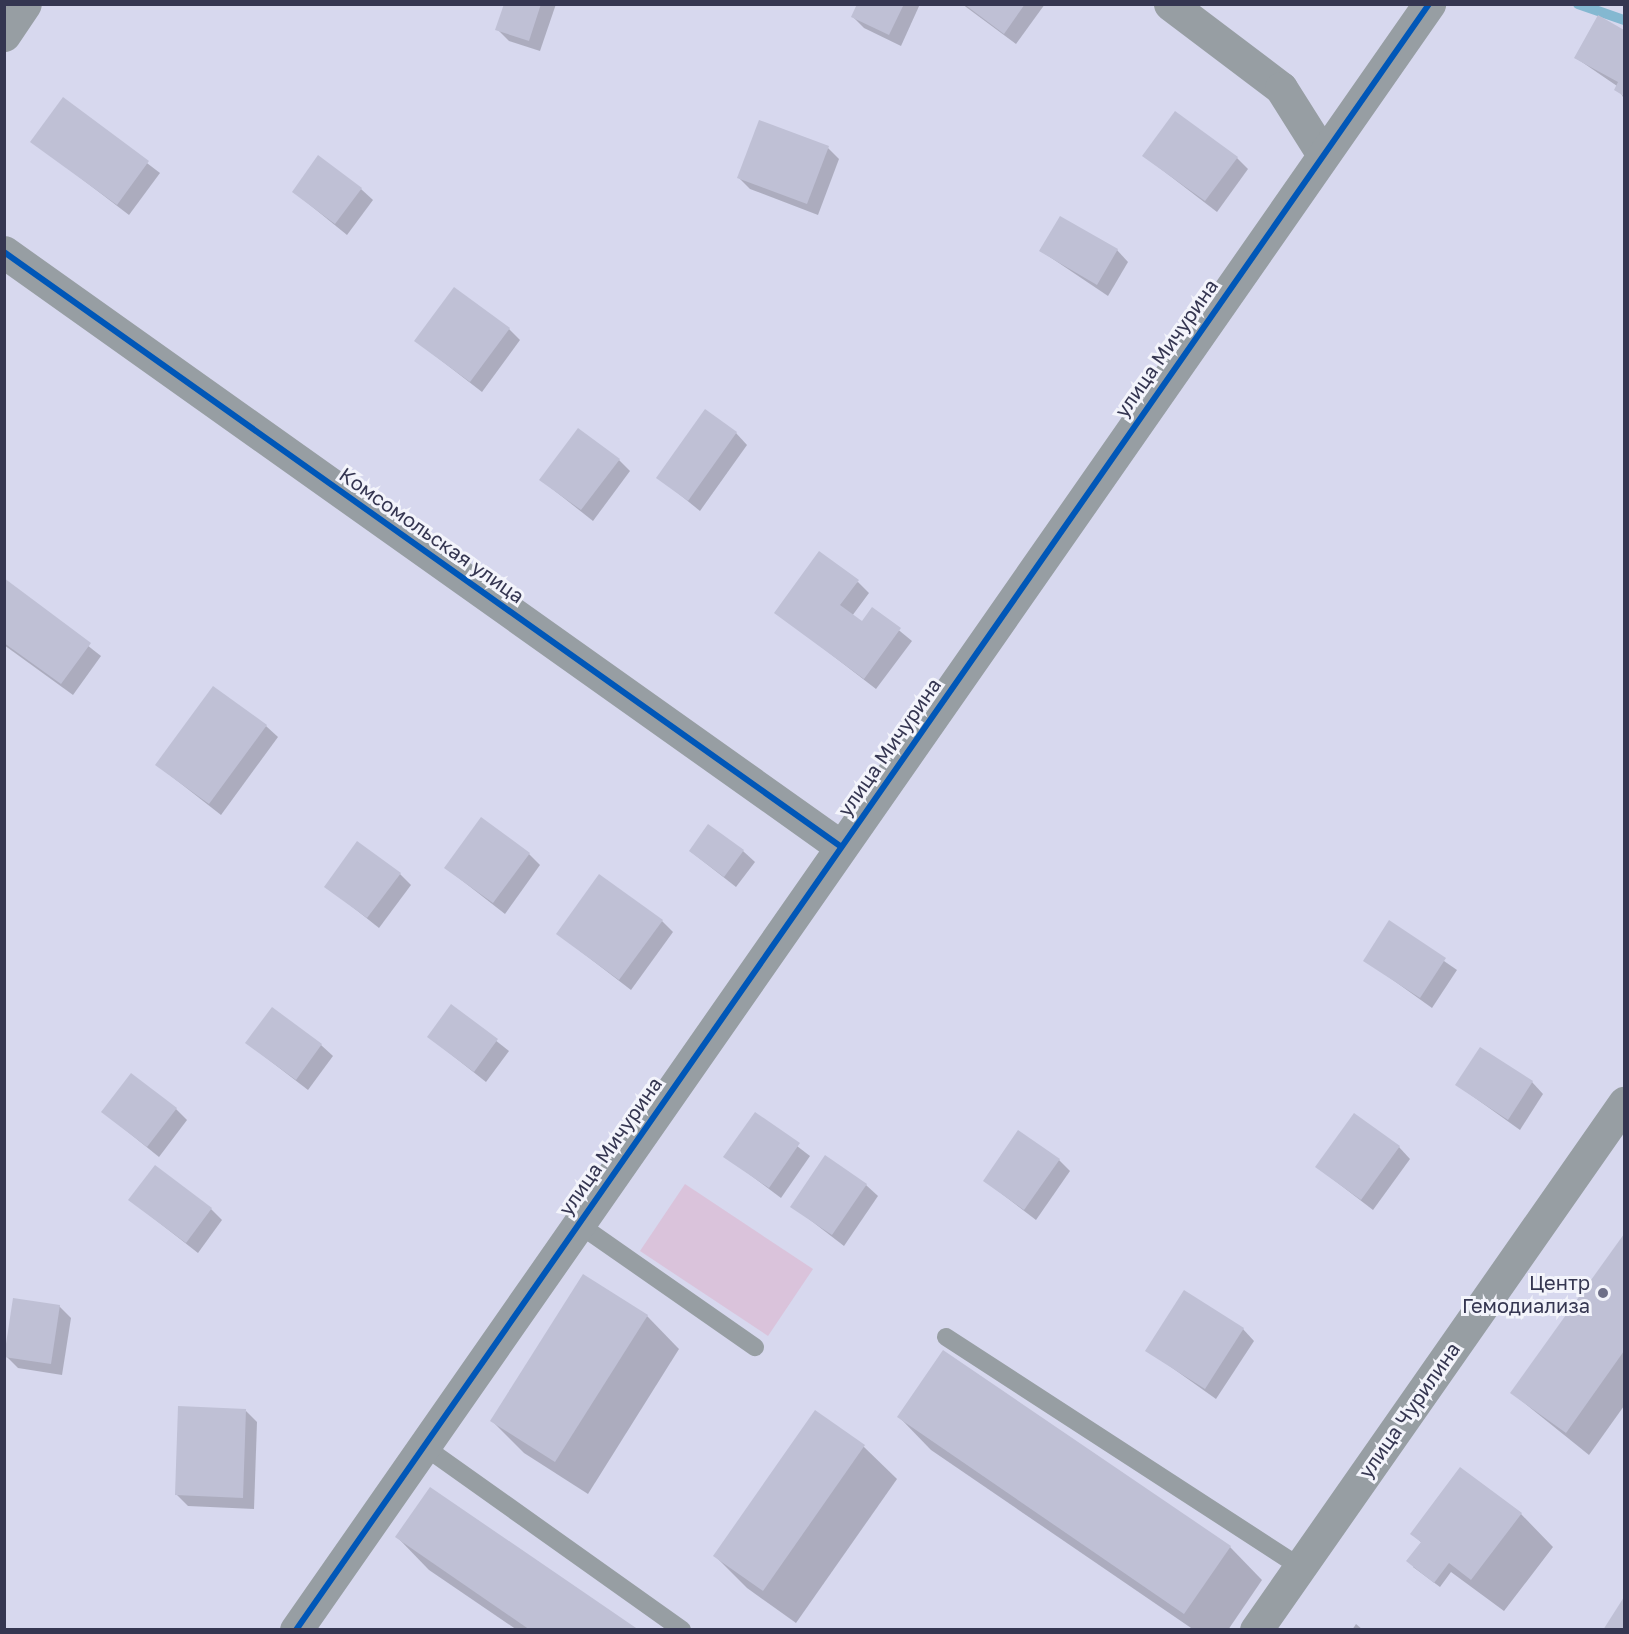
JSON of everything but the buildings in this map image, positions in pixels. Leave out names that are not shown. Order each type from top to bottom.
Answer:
[{"type":"street","points":[[4,34],[25,4]]},
{"type":"street","points":[[1170,4],[1281,88],[1322,153]]},
{"type":"street","name":"улица Мичурина","points":[[296,1629],[1322,153],[1429,4]]},
{"type":"street","name":"Комсомольская улица","points":[[4,252],[840,846]]},
{"type":"street","name":"улица Чурилина","points":[[1256,1629],[1624,1103]]},
{"type":"lane","points":[[577,1223],[756,1347]]},
{"type":"lane","points":[[946,1337],[1299,1566]]},
{"type":"lane","points":[[422,1445],[682,1629]]},
{"type":"shaded area","points":[[685,1184],[813,1269],[768,1336],[640,1251]]},
{"type":"waterway","points":[[1578,4],[1624,20]]},
{"type":"cycle path","points":[[296,1630],[1429,4]]},
{"type":"cycle path","points":[[4,252],[840,846]]},
{"type":"place","name":"Центр Гемодиализа","points":[[1603,1293]]}]
